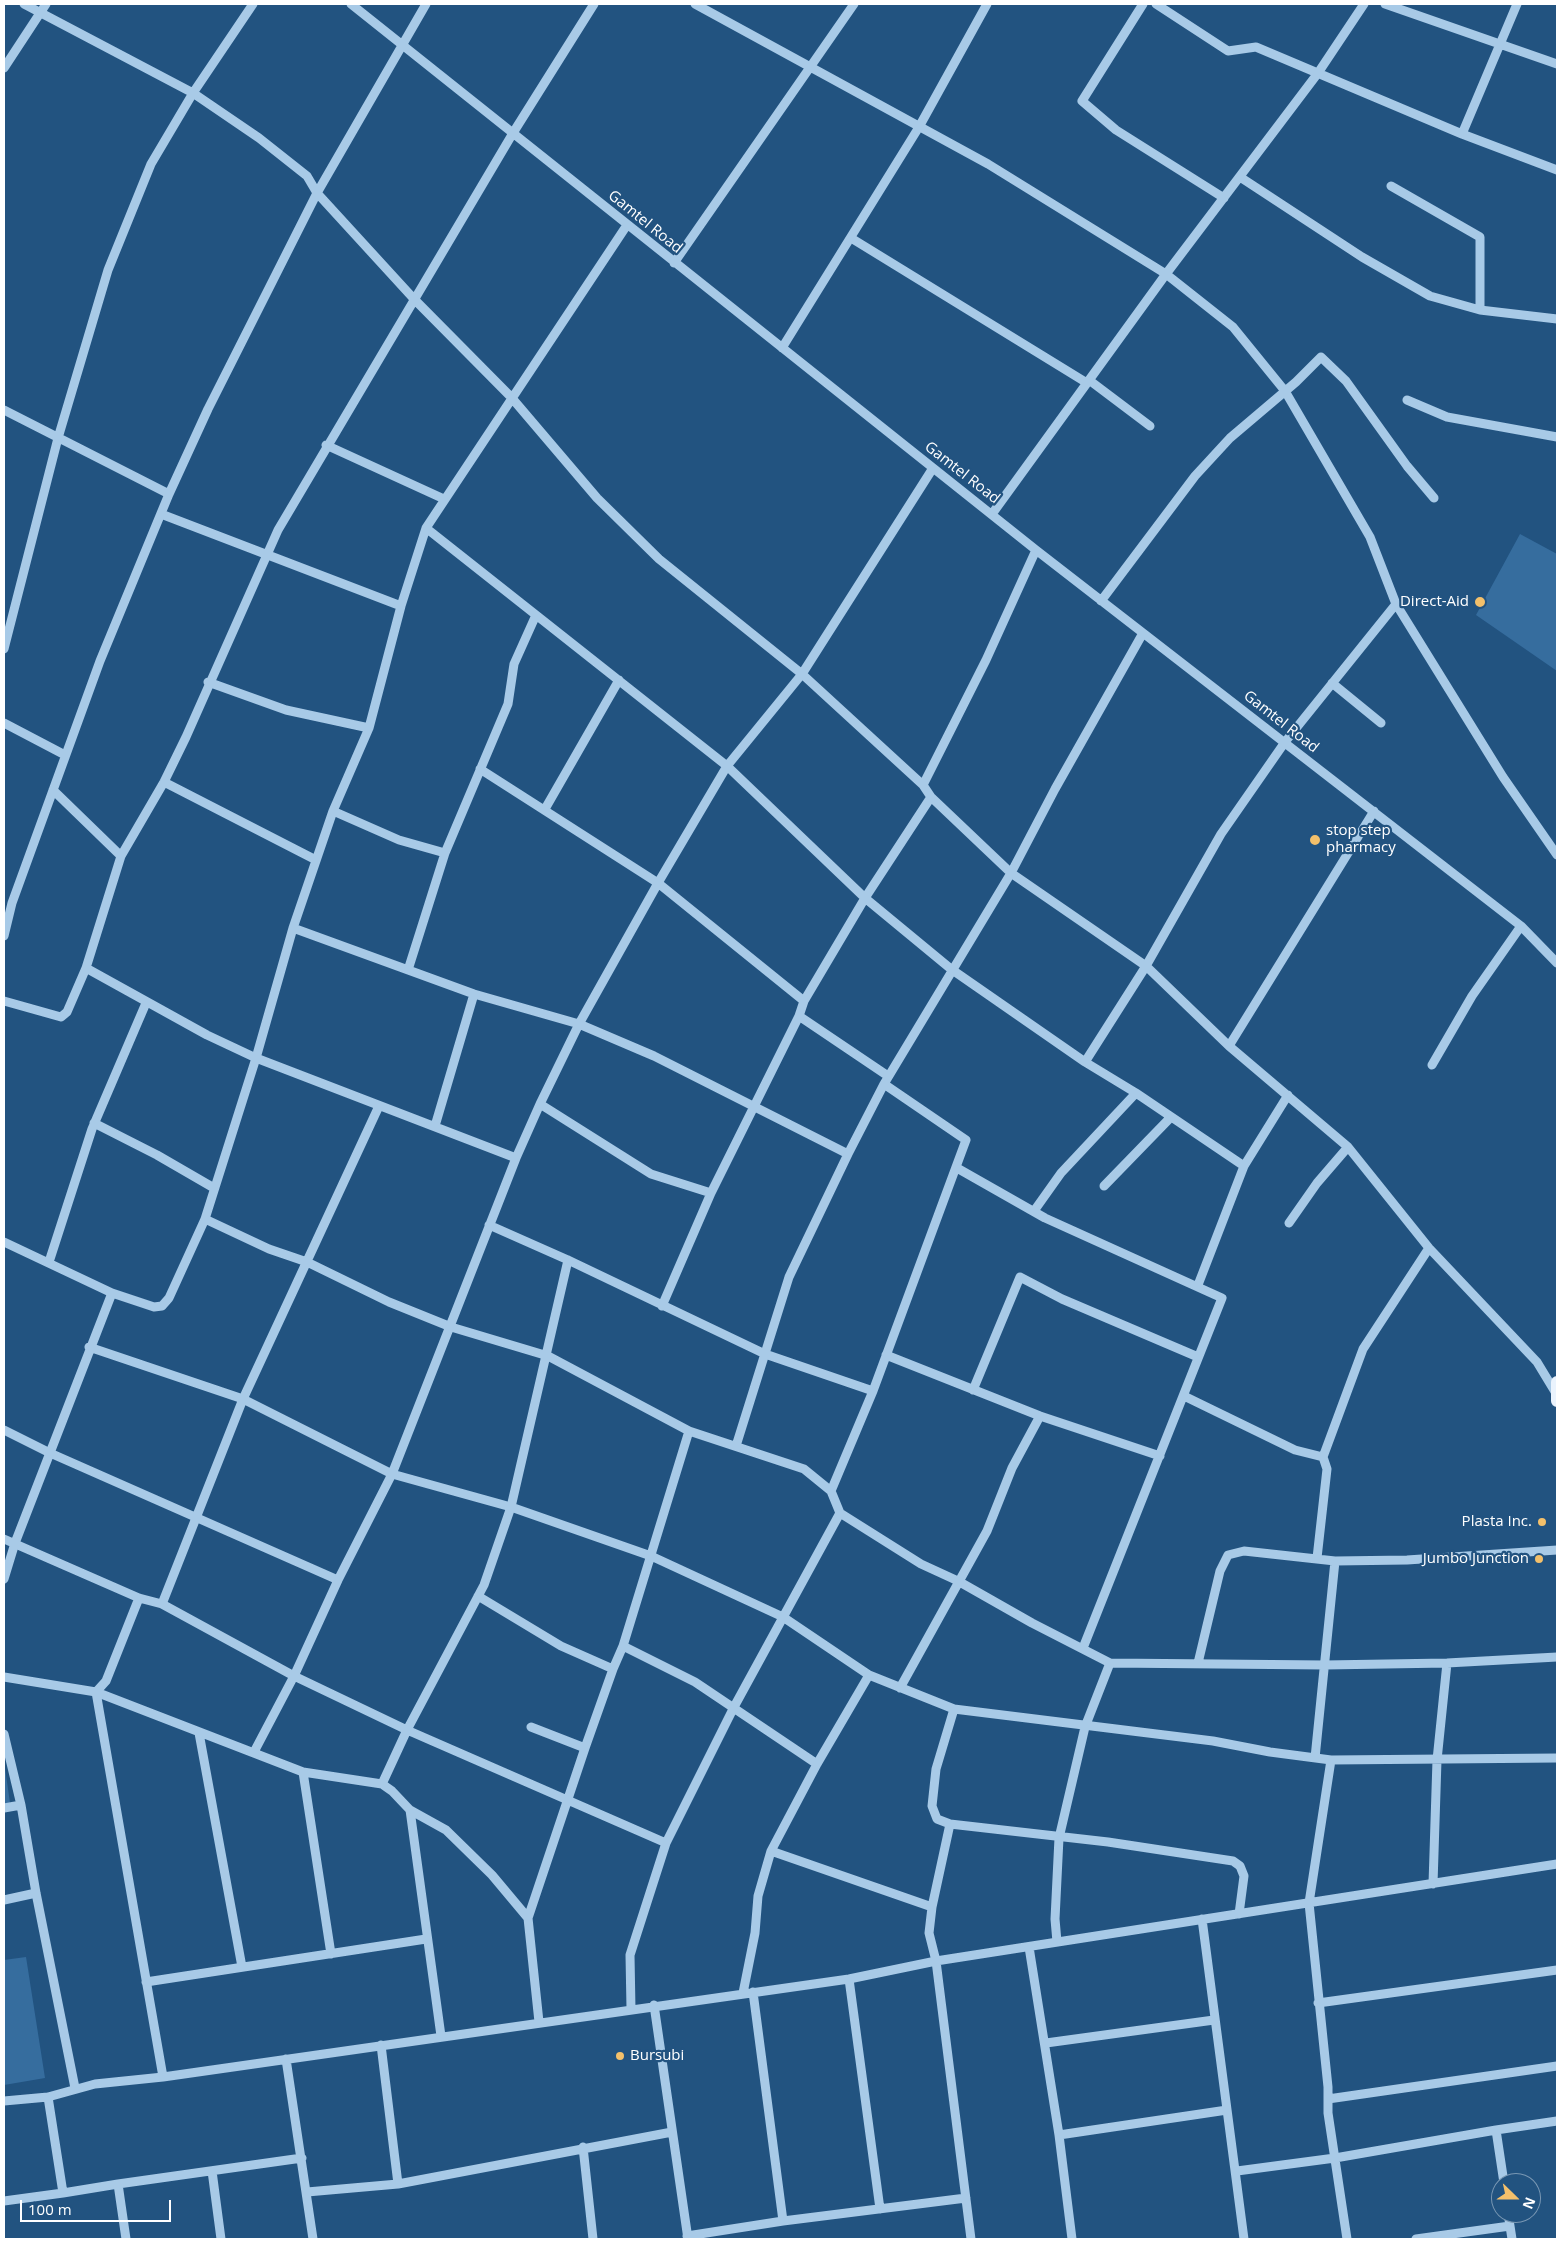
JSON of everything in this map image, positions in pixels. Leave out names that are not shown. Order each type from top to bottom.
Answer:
[{"type":"main road","points":[[1557,1382],[1557,1401]]},
{"type":"street","points":[[24,4],[193,93],[259,138],[307,176],[317,193],[414,299],[511,397],[597,498],[659,559],[802,674],[923,785],[931,797],[1011,873],[1146,966],[1229,1046],[1348,1147],[1429,1248],[1537,1362],[1557,1395]]},
{"type":"street","points":[[4,68],[46,4]]},
{"type":"street","points":[[4,650],[58,438],[108,270],[142,184],[193,93],[253,4]]},
{"type":"street","name":"Gamtel Road","points":[[351,4],[1036,550],[1521,926],[1557,963]]},
{"type":"street","points":[[4,936],[12,903],[100,661],[169,494],[208,409],[317,193],[401,44],[426,4]]},
{"type":"street","points":[[4,1000],[35,1011],[61,1017],[67,1012],[86,968],[121,856],[164,782],[186,737],[208,682],[278,530],[326,445],[513,133],[594,4]]},
{"type":"street","points":[[695,4],[988,164],[1166,274],[1233,327],[1285,391],[1370,537],[1396,604],[1503,777],[1557,855]]},
{"type":"street","points":[[674,263],[854,4]]},
{"type":"street","points":[[782,348],[920,127],[987,4]]},
{"type":"street","points":[[1143,4],[1082,100],[1116,130],[1224,198]]},
{"type":"street","points":[[1156,4],[1228,51],[1256,47],[1462,134],[1557,170]]},
{"type":"street","points":[[992,514],[1166,274],[1318,73],[1364,4]]},
{"type":"street","points":[[1385,4],[1557,64]]},
{"type":"street","points":[[1462,134],[1517,4]]},
{"type":"street","points":[[1240,177],[1362,257],[1430,296],[1480,310],[1557,319]]},
{"type":"street","points":[[1391,186],[1480,236],[1480,310]]},
{"type":"street","points":[[4,1242],[112,1293],[154,1307],[162,1306],[169,1298],[205,1219],[256,1058],[293,928],[333,811],[369,728],[401,606],[426,528],[627,224]]},
{"type":"street","points":[[851,238],[1088,382],[1150,426]]},
{"type":"street","points":[[1101,601],[1195,476],[1230,438],[1285,391],[1320,357],[1346,381],[1407,466],[1434,498]]},
{"type":"street","points":[[1407,400],[1446,417],[1557,437]]},
{"type":"street","points":[[4,410],[169,494]]},
{"type":"street","points":[[326,445],[444,499]]},
{"type":"street","points":[[254,1752],[294,1676],[338,1580],[392,1474],[516,1158],[579,1024],[658,883],[728,766],[802,674],[933,468]]},
{"type":"street","points":[[162,514],[401,606]]},
{"type":"street","points":[[426,528],[728,766],[865,898],[951,969],[1085,1062],[1136,1093],[1244,1166]]},
{"type":"street","points":[[923,785],[986,660],[1036,550]]},
{"type":"street","points":[[1085,1062],[1146,966],[1221,834],[1285,742],[1396,604]]},
{"type":"street","points":[[408,970],[445,853],[508,704],[514,664],[536,615]]},
{"type":"street","points":[[736,1446],[789,1277],[848,1154],[886,1080],[951,969],[1011,873],[1055,789],[1142,633]]},
{"type":"street","points":[[545,809],[619,680]]},
{"type":"street","points":[[208,682],[286,710],[369,728]]},
{"type":"street","points":[[1332,683],[1381,723]]},
{"type":"street","points":[[4,723],[65,755]]},
{"type":"street","points":[[480,769],[658,883],[804,1001]]},
{"type":"street","points":[[164,782],[316,860]]},
{"type":"street","points":[[53,790],[121,856]]},
{"type":"street","points":[[662,1306],[711,1193],[800,1016],[804,1001],[865,898],[931,797]]},
{"type":"street","points":[[333,811],[399,840],[445,853]]},
{"type":"street","points":[[1229,1046],[1374,811]]},
{"type":"street","points":[[1432,1065],[1472,996],[1521,926]]},
{"type":"street","points":[[293,928],[474,994],[579,1024],[654,1056],[848,1154]]},
{"type":"street","points":[[86,968],[146,1003],[256,1058],[516,1158]]},
{"type":"street","points":[[435,1126],[474,994]]},
{"type":"street","points":[[49,1262],[94,1123],[146,1003]]},
{"type":"street","points":[[800,1016],[966,1140],[958,1168],[873,1391],[831,1491]]},
{"type":"street","points":[[1034,1211],[1061,1173],[1136,1093]]},
{"type":"street","points":[[1198,1285],[1244,1166],[1288,1095]]},
{"type":"street","points":[[540,1104],[651,1174],[711,1193]]},
{"type":"street","points":[[162,1604],[243,1399],[379,1106]]},
{"type":"street","points":[[1104,1186],[1171,1117]]},
{"type":"street","points":[[94,1123],[157,1154],[214,1188]]},
{"type":"street","points":[[1289,1223],[1317,1183],[1348,1147]]},
{"type":"street","points":[[958,1168],[1045,1218],[1198,1285],[1222,1298],[1083,1648]]},
{"type":"street","points":[[205,1219],[269,1249],[307,1262],[390,1302],[451,1327],[548,1356],[689,1431],[804,1469],[831,1491],[840,1513],[921,1564],[958,1581],[1032,1623],[1110,1663],[1198,1662],[1325,1665],[1447,1663],[1557,1657]]},
{"type":"street","points":[[489,1225],[568,1260],[765,1354],[873,1391]]},
{"type":"street","points":[[1317,1558],[1327,1469],[1323,1457],[1363,1349],[1429,1248]]},
{"type":"street","points":[[382,1784],[407,1730],[484,1585],[511,1507],[548,1356],[568,1260]]},
{"type":"street","points":[[972,1390],[1020,1278],[1062,1299],[1198,1357]]},
{"type":"street","points":[[4,1579],[15,1543],[89,1347],[112,1293]]},
{"type":"street","points":[[89,1347],[243,1399],[392,1474],[511,1507],[651,1556],[783,1617],[869,1675],[954,1709],[1085,1727],[1213,1741],[1270,1752],[1331,1760],[1557,1758]]},
{"type":"street","points":[[886,1355],[1040,1416],[1160,1456]]},
{"type":"street","points":[[1184,1396],[1295,1450],[1323,1457]]},
{"type":"street","points":[[900,1688],[987,1531],[1012,1468],[1040,1416]]},
{"type":"street","points":[[4,1430],[50,1453],[338,1580]]},
{"type":"street","points":[[539,2022],[528,1918],[569,1801],[585,1748],[623,1646],[689,1431]]},
{"type":"street","points":[[631,2009],[630,1955],[666,1843],[734,1707],[840,1513]]},
{"type":"street","points":[[4,1539],[139,1598],[162,1604],[294,1676],[407,1730],[666,1843]]},
{"type":"street","points":[[1198,1662],[1220,1571],[1228,1555],[1244,1551],[1335,1560],[1484,1556],[1557,1550]]},
{"type":"street","points":[[1315,1758],[1335,1560]]},
{"type":"street","points":[[478,1596],[561,1646],[613,1669]]},
{"type":"street","points":[[96,1692],[106,1681],[139,1598]]},
{"type":"street","points":[[623,1646],[695,1682],[817,1764]]},
{"type":"street","points":[[1057,1942],[1055,1919],[1059,1838],[1085,1727],[1110,1663]]},
{"type":"street","points":[[1433,1884],[1437,1760],[1447,1663]]},
{"type":"street","points":[[743,1993],[755,1933],[758,1896],[771,1851],[817,1764],[869,1675]]},
{"type":"street","points":[[4,1677],[96,1692],[303,1772],[382,1784],[392,1791],[410,1810],[446,1830],[492,1875],[528,1918]]},
{"type":"street","points":[[96,1692],[163,2077]]},
{"type":"street","points":[[954,1709],[936,1768],[932,1806],[937,1819],[950,1824],[1233,1861],[1240,1866],[1244,1876],[1239,1914]]},
{"type":"street","points":[[531,1727],[585,1748]]},
{"type":"street","points":[[199,1733],[242,1967]]},
{"type":"street","points":[[4,1734],[22,1805],[36,1893],[75,2088]]},
{"type":"street","points":[[1331,1760],[1309,1904],[1328,2099],[1347,2239]]},
{"type":"street","points":[[303,1772],[331,1954]]},
{"type":"street","points":[[4,1808],[22,1805]]},
{"type":"street","points":[[410,1810],[440,2036]]},
{"type":"street","points":[[950,1824],[932,1907],[929,1933],[936,1961],[971,2239]]},
{"type":"street","points":[[771,1851],[932,1907]]},
{"type":"street","points":[[4,2102],[48,2097],[75,2088],[849,1979],[936,1961],[1557,1864]]},
{"type":"street","points":[[4,1900],[36,1893]]},
{"type":"street","points":[[1202,1919],[1244,2239]]},
{"type":"street","points":[[146,1982],[426,1939]]},
{"type":"street","points":[[1030,1947],[1060,2135],[1072,2239]]},
{"type":"street","points":[[1318,2003],[1557,1970]]},
{"type":"street","points":[[849,1979],[880,2209]]},
{"type":"street","points":[[753,1992],[783,2221]]},
{"type":"street","points":[[654,2005],[688,2237],[783,2221],[966,2198]]},
{"type":"street","points":[[1046,2043],[1214,2020]]},
{"type":"street","points":[[381,2045],[398,2184]]},
{"type":"street","points":[[286,2059],[313,2239]]},
{"type":"street","points":[[1328,2099],[1557,2066]]},
{"type":"street","points":[[48,2097],[63,2193]]},
{"type":"street","points":[[1060,2135],[1227,2110]]},
{"type":"street","points":[[1236,2171],[1335,2158],[1496,2130],[1557,2122]]},
{"type":"street","points":[[1496,2130],[1502,2173]]},
{"type":"street","points":[[307,2192],[398,2184],[582,2147],[672,2132]]},
{"type":"street","points":[[582,2147],[593,2239]]},
{"type":"street","points":[[4,2201],[302,2158]]},
{"type":"street","points":[[212,2171],[221,2239]]},
{"type":"street","points":[[118,2184],[126,2239]]},
{"type":"street","points":[[1510,2223],[1512,2239]]},
{"type":"street","points":[[1416,2239],[1510,2226]]},
{"type":"shaded area","points":[[1520,534],[1557,554],[1557,671],[1476,615]]},
{"type":"shaded area","points":[[4,1761],[10,1803],[4,1804]]},
{"type":"shaded area","points":[[26,1957],[45,2078],[4,2085],[4,1960]]},
{"type":"place","name":"Direct-Aid","points":[[1480,602]]},
{"type":"place","name":"stop step pharmacy","points":[[1315,840]]},
{"type":"place","name":"Plasta Inc.","points":[[1542,1522]]},
{"type":"place","name":"Jumbo Junction","points":[[1539,1559]]},
{"type":"place","name":"Bursubi","points":[[620,2056]]}]
